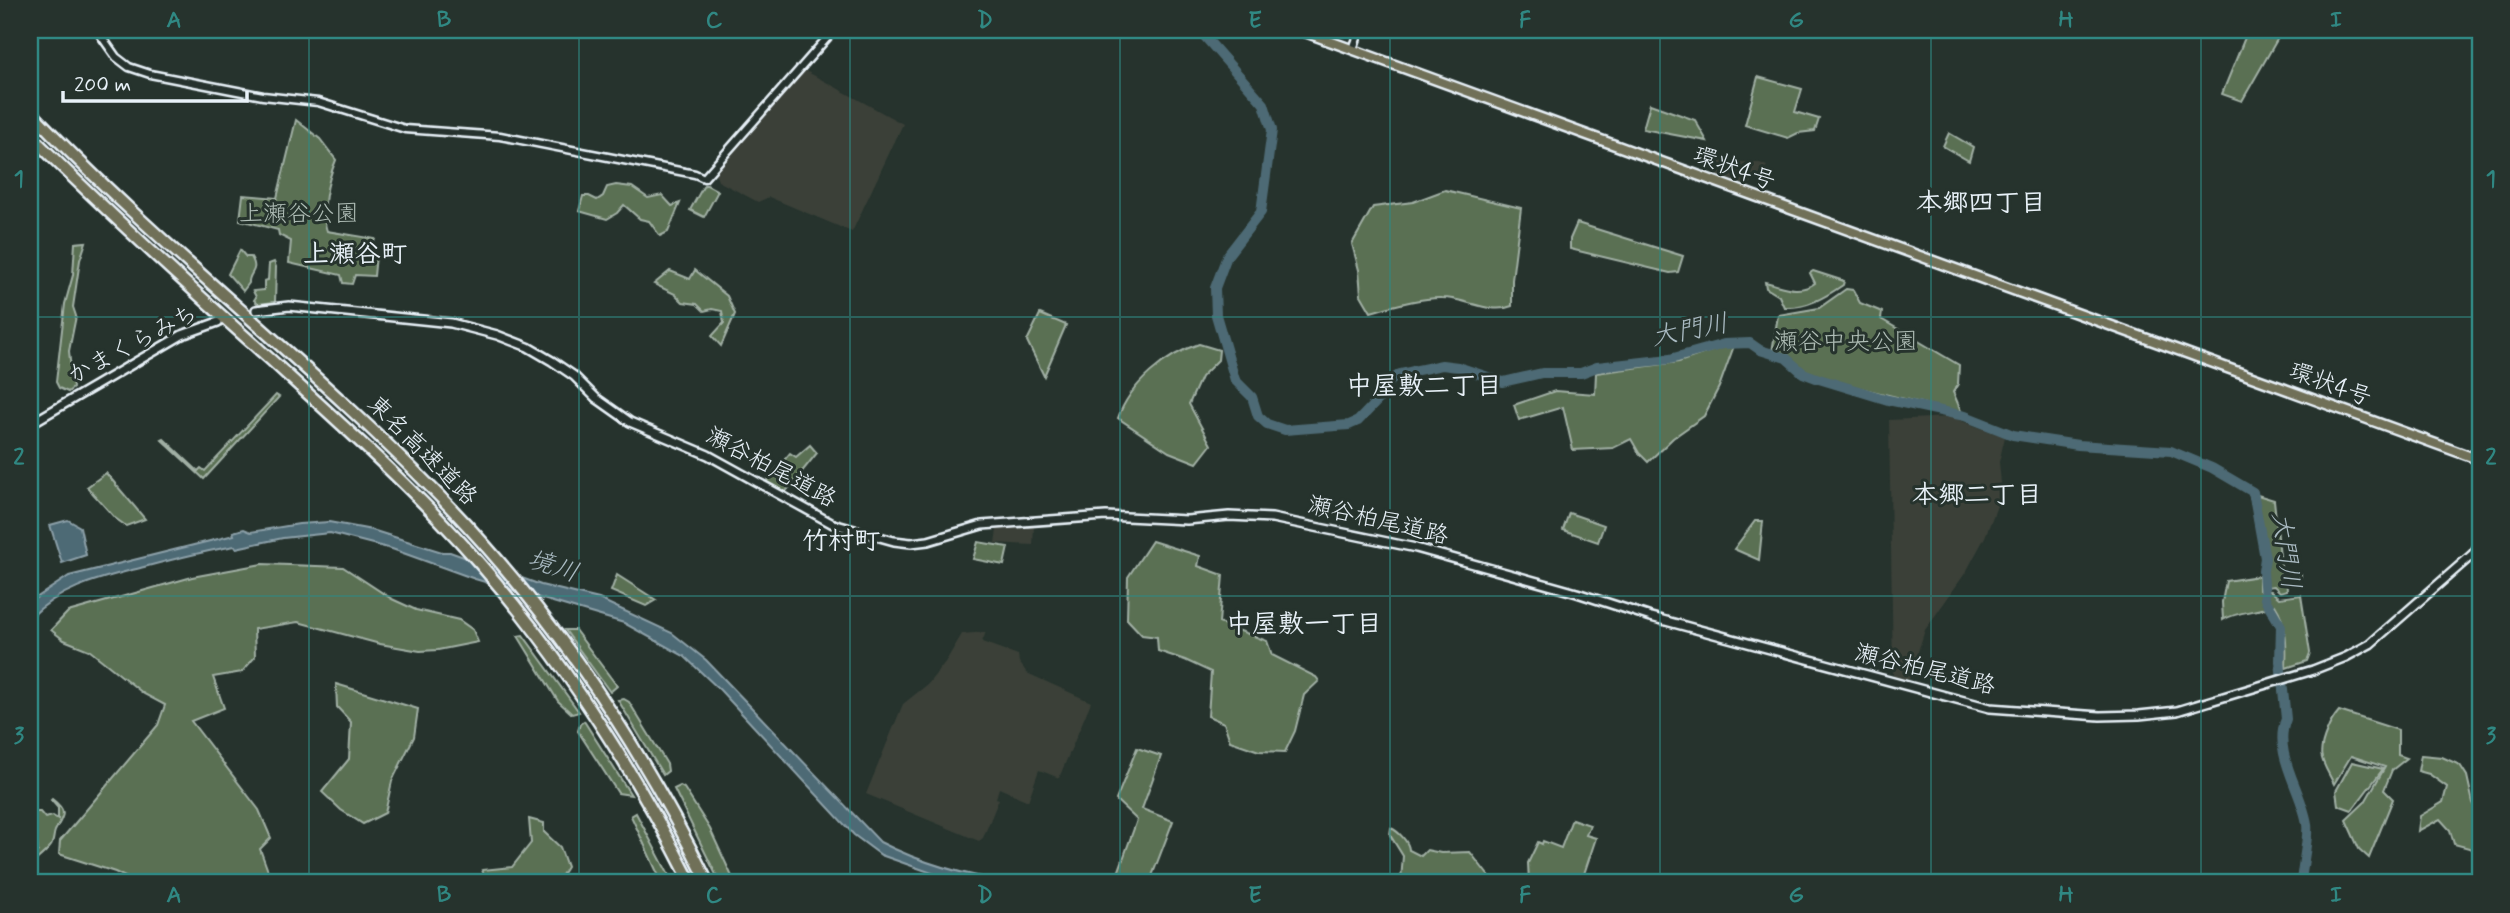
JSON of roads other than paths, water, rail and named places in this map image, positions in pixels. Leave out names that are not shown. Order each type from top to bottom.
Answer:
[{"type":"highway","name":"東名高速道路","points":[[30,111],[140,219],[346,405],[448,505],[501,563],[611,709],[654,781],[708,883]]},
{"type":"highway","name":"東名高速道路","points":[[30,135],[128,231],[384,464],[472,555],[539,636],[597,717],[641,789],[691,883]]},
{"type":"main road","name":"環状4号","points":[[1299,30],[2480,460]]},
{"type":"main road","name":"瀬谷柏尾道路","points":[[256,310],[289,306],[451,323],[497,335],[528,347],[552,361],[630,422],[708,455],[832,524],[894,541],[928,541],[982,525],[1106,516],[1187,520],[1229,516],[1272,519],[1416,548],[1577,593],[1651,617],[1976,705],[2002,709],[2121,716],[2177,711],[2313,670],[2370,644],[2473,554],[2480,544]]},
{"type":"main road","name":"かまくらみち","points":[[30,424],[182,335],[218,322]]},
{"type":"street","points":[[96,30],[116,57],[129,67],[150,74],[263,96],[318,102],[405,129],[500,136],[632,160],[704,178],[834,30]]},
{"type":"street","points":[[1353,49],[1360,30]]},
{"type":"water","points":[[68,520],[80,527],[86,555],[62,563],[50,525]]},
{"type":"water","points":[[329,522],[372,530],[442,552],[450,552],[541,585],[599,599],[672,633],[706,660],[880,842],[912,857],[946,868],[1015,883],[960,883],[881,855],[854,835],[720,690],[684,656],[624,623],[475,579],[392,549],[330,533],[223,548],[83,585],[55,598],[30,618],[30,602],[69,576],[234,535],[233,532],[244,529],[251,532]]},
{"type":"waterway","name":"大門川","points":[[1199,30],[1264,104],[1272,130],[1261,212],[1227,256],[1215,288],[1216,315],[1235,380],[1252,397],[1258,416],[1267,424],[1285,430],[1349,425],[1358,421],[1380,398],[1389,382],[1400,374],[1442,365],[1458,367],[1503,382],[1542,373],[1581,373],[1597,367],[1670,359],[1724,344],[1750,343],[1760,350],[1786,358],[1803,373],[1819,379],[1888,400],[1965,416],[2013,435],[2078,445],[2171,451],[2212,468],[2253,492],[2265,558],[2265,599],[2281,626],[2280,661],[2286,719],[2283,732],[2285,758],[2307,824],[2301,883]]},
{"type":"waterway","points":[[2469,30],[2480,32]]},
{"type":"district","name":"本郷四丁目","points":[[1981,204]]},
{"type":"district","name":"上瀬谷町","points":[[355,255]]},
{"type":"district","name":"中屋敷二丁目","points":[[1424,387]]},
{"type":"district","name":"本郷二丁目","points":[[1977,496]]},
{"type":"district","name":"竹村町","points":[[841,542]]},
{"type":"district","name":"中屋敷一丁目","points":[[1304,625]]},
{"type":"park label","name":"上瀬谷公園","points":[[299,214]]},
{"type":"park label","name":"瀬谷中央公園","points":[[1846,342]]},
{"type":"water label","name":"境川","points":[[553,567]]}]
